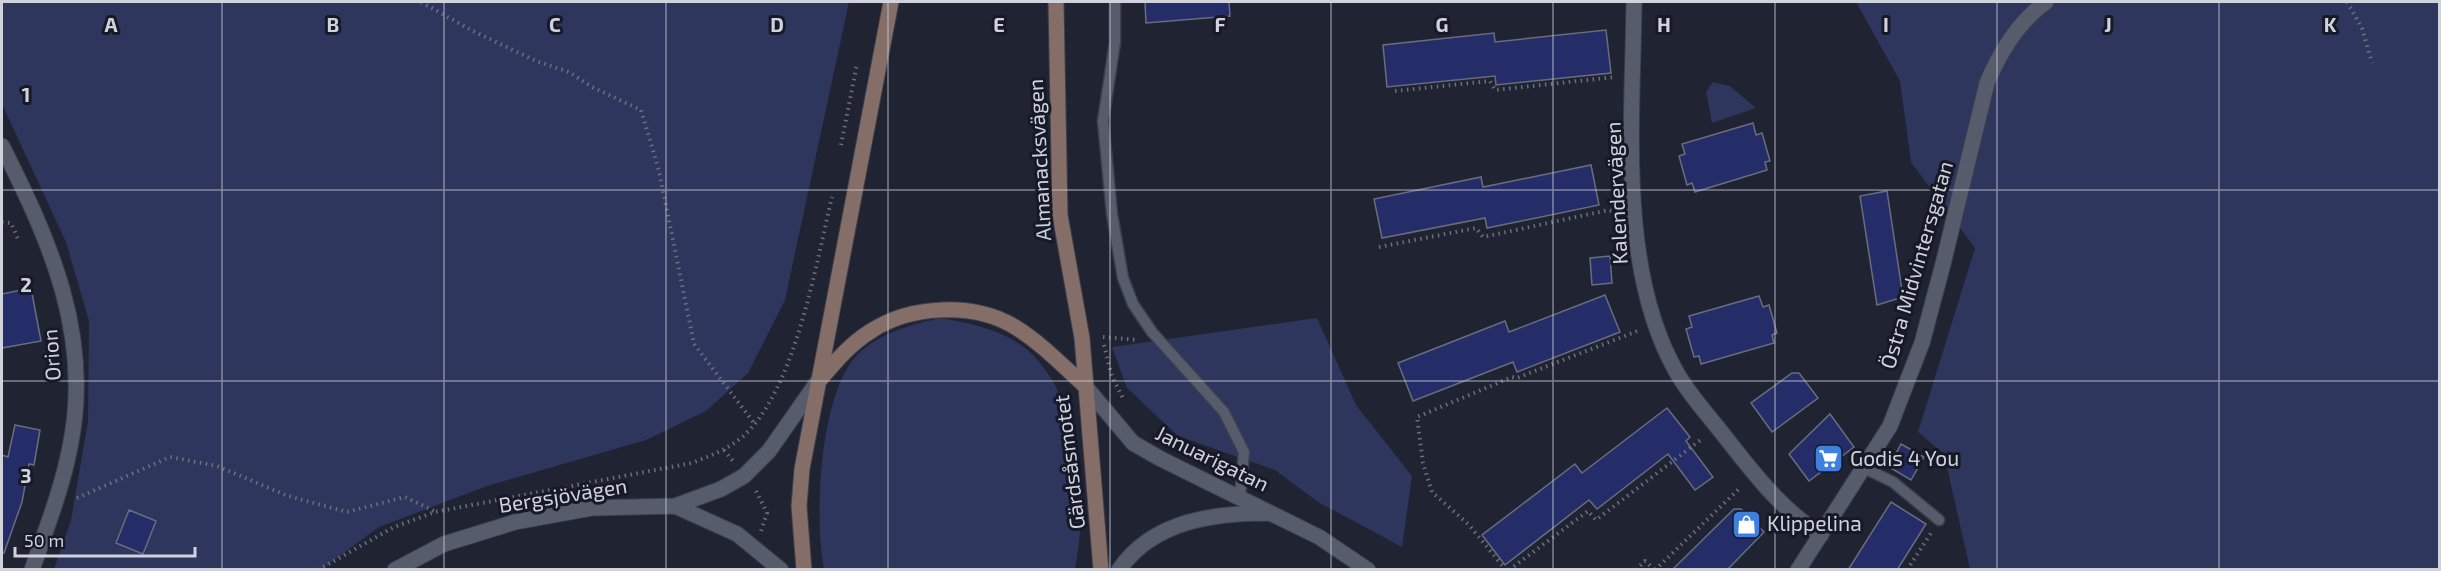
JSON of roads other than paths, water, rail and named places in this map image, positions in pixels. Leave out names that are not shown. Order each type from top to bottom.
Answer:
[{"type":"main road","points":[[819,381],[891,2]]},
{"type":"main road","name":"Almanacksvägen","points":[[1056,2],[1060,215],[1082,338],[1085,386]]},
{"type":"main road","name":"Gärdsåsmotet","points":[[804,570],[799,506],[802,469],[819,381],[842,354],[872,330],[896,319],[923,312],[955,310],[989,315],[1013,326],[1031,338],[1085,386],[1101,570]]},
{"type":"street","name":"Kalendervägen","points":[[1634,2],[1634,219],[1639,262],[1656,323],[1677,373],[1769,494],[1797,520],[1821,535]]},
{"type":"street","name":"Östra Midvintersgatan","points":[[1798,570],[1890,426],[1922,343],[1987,83],[2000,52],[2020,26],[2046,2]]},
{"type":"street","name":"Orion","points":[[2,146],[49,245],[62,281],[70,318],[75,381],[75,418],[68,456],[52,513],[32,570]]},
{"type":"street","name":"Bergsjövägen","points":[[394,570],[444,544],[526,519],[592,508],[675,506],[721,489],[744,476],[769,451],[819,381]]},
{"type":"street","name":"Januarigatan","points":[[1085,386],[1133,443],[1319,537],[1368,570]]},
{"type":"street","name":"Bergsjövägen","points":[[675,506],[737,534],[781,570]]},
{"type":"street","name":"Januarigatan","points":[[1119,570],[1139,547],[1157,534],[1183,524],[1216,516],[1274,513]]},
{"type":"lane","points":[[1115,2],[1116,42],[1103,121],[1112,214],[1123,278],[1133,304],[1163,343],[1224,412],[1244,452],[1240,497]]},
{"type":"lane","points":[[1864,468],[1893,482],[1940,520]]},
{"type":"place","name":"Godis 4 You","points":[[1829,459]]},
{"type":"place","name":"Klippelina","points":[[1746,524]]}]
